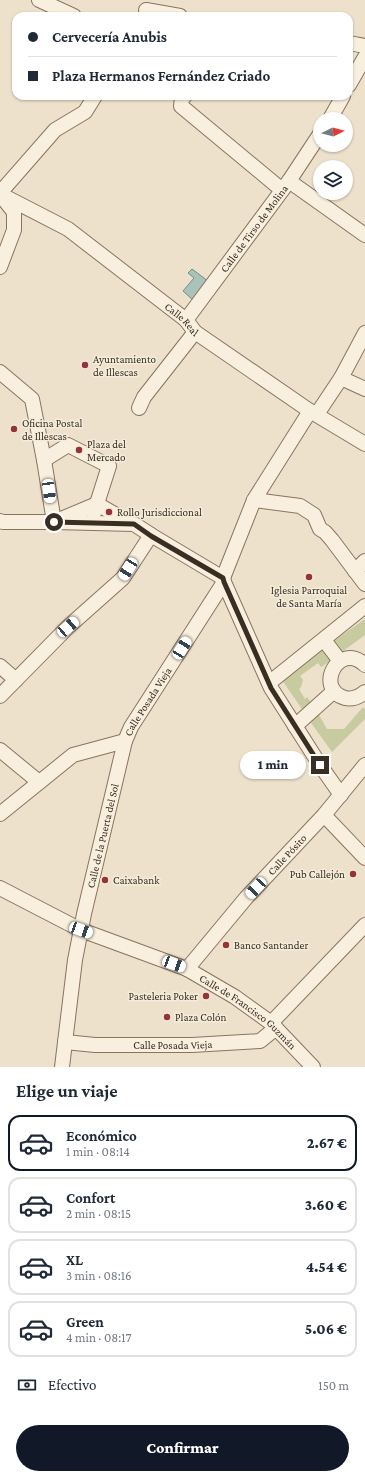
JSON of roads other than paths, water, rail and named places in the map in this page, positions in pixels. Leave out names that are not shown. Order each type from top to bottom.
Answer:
[{"type":"street","points":[[39,0],[65,12]]},
{"type":"street","points":[[146,9],[161,12]]},
{"type":"street","points":[[353,44],[365,47]]},
{"type":"street","points":[[353,48],[365,47]]},
{"type":"street","points":[[353,78],[365,57]]},
{"type":"street","points":[[0,267],[14,230],[14,212],[0,194],[55,130],[85,112],[92,100]]},
{"type":"street","points":[[182,100],[181,106],[286,186],[365,236]]},
{"type":"street","points":[[334,112],[341,100]]},
{"type":"street","name":"Calle de Tirso de Molina","points":[[186,320],[286,186],[313,145]]},
{"type":"street","name":"Calle Real","points":[[0,194],[68,229],[186,320],[195,332],[314,413],[365,444]]},
{"type":"street","points":[[139,408],[144,398],[195,332]]},
{"type":"street","name":"Calle Posada Vieja","points":[[125,741],[131,727],[223,580],[254,500],[314,413],[341,378],[365,333]]},
{"type":"street","points":[[0,372],[32,399],[54,522]]},
{"type":"street","points":[[341,378],[365,389]]},
{"type":"street","points":[[44,460],[68,445],[109,466],[91,523]]},
{"type":"street","points":[[254,500],[300,506],[314,515],[320,529],[325,532],[365,584]]},
{"type":"street","points":[[54,522],[97,504]]},
{"type":"street","points":[[97,504],[131,524],[134,524],[223,580],[269,683],[295,726],[341,795]]},
{"type":"street","points":[[0,521],[131,524]]},
{"type":"street","points":[[0,696],[68,627],[123,578],[151,536]]},
{"type":"street","points":[[355,571],[365,561]]},
{"type":"street","points":[[269,683],[365,606]]},
{"type":"street","points":[[324,640],[340,661]]},
{"type":"street","points":[[363,696],[344,698],[334,691],[331,675],[336,665],[340,661],[351,658],[365,665]]},
{"type":"street","points":[[0,666],[16,680]]},
{"type":"street","points":[[295,726],[334,691]]},
{"type":"street","points":[[0,814],[72,756],[125,741]]},
{"type":"street","name":"Calle de la Puerta del Sol","points":[[62,1067],[75,960],[125,741]]},
{"type":"street","points":[[0,750],[39,782]]},
{"type":"street","name":"Calle Pósito","points":[[187,969],[246,898],[324,815],[365,764]]},
{"type":"street","points":[[324,815],[365,858]]},
{"type":"street","name":"Calle de Francisco Guzmán","points":[[0,888],[81,930],[187,969],[235,997],[273,1026],[313,1067]]},
{"type":"street","name":"Calle Posada Vieja","points":[[65,1042],[95,1045],[162,1045],[260,1041],[365,924]]},
{"type":"water","points":[[192,269],[208,281],[194,301],[183,291],[194,278],[188,273]]},
{"type":"place","name":"Ayuntamiento de Illescas","points":[[85,365]]},
{"type":"place","name":"Oficina Postal de Illescas","points":[[14,429]]},
{"type":"place","name":"Plaza del Mercado","points":[[79,450]]},
{"type":"place","name":"Rollo Jurisdiccional","points":[[109,512]]},
{"type":"place","name":"Iglesia Parroquial de Santa María","points":[[309,577]]},
{"type":"place","name":"Pub Callejón","points":[[353,874]]},
{"type":"place","name":"Caixabank","points":[[105,880]]},
{"type":"place","name":"Banco Santander","points":[[226,945]]},
{"type":"place","name":"Pasteleria Poker","points":[[206,996]]},
{"type":"place","name":"Plaza Colón","points":[[167,1017]]}]
